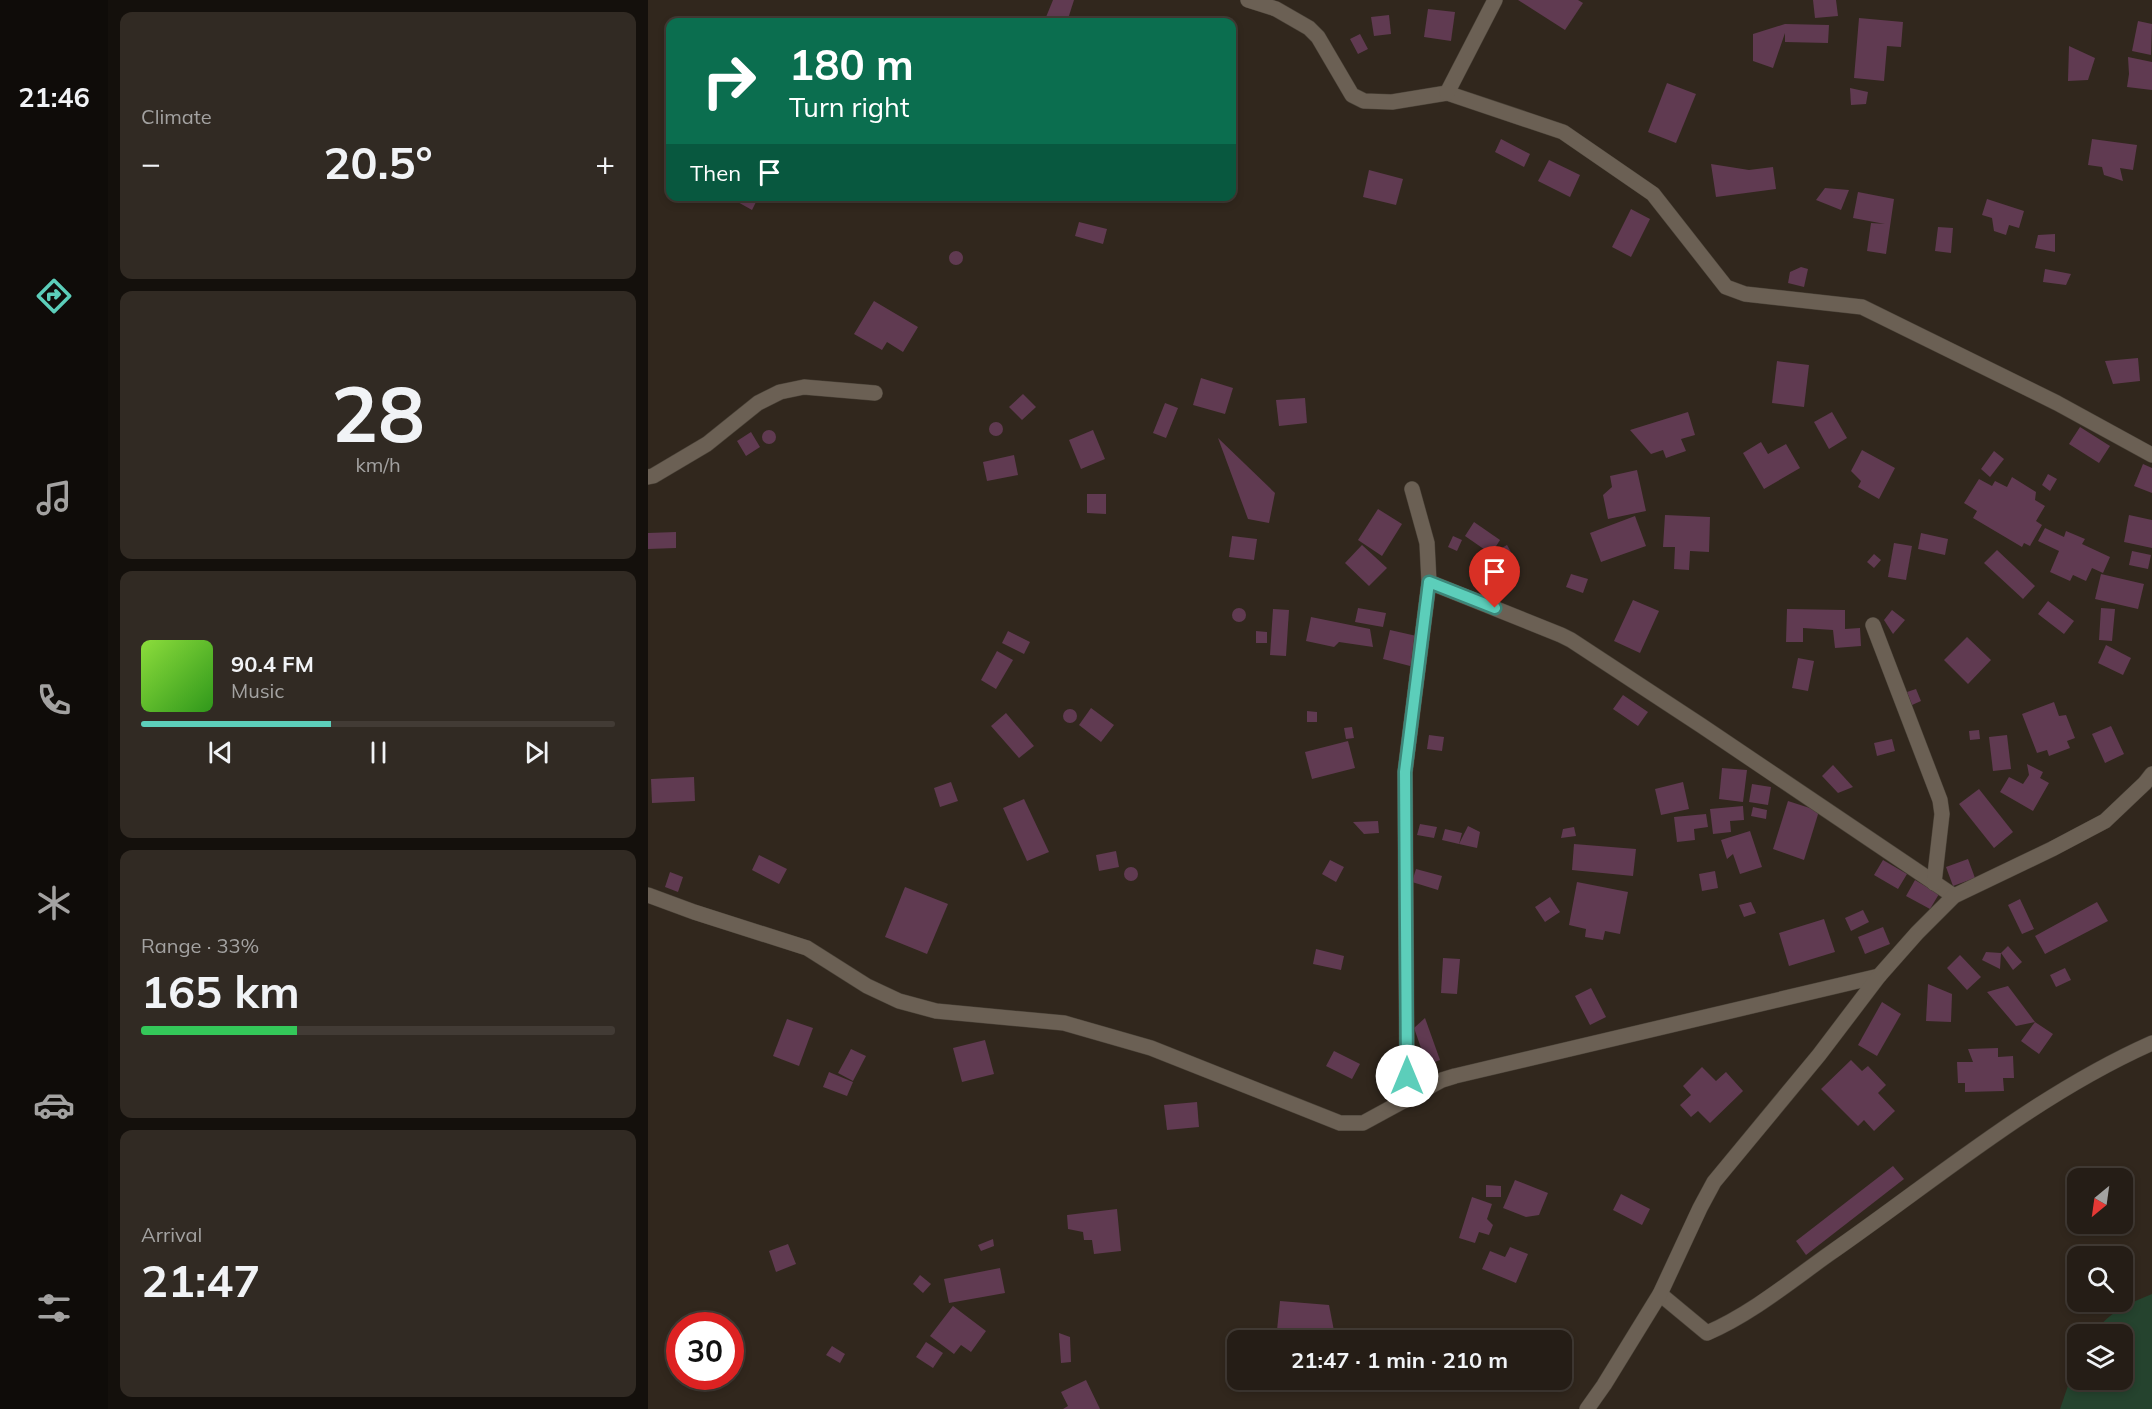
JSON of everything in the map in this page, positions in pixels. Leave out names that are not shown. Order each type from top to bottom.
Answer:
[{"type":"street","points":[[1248,0],[1276,9],[1309,28],[1318,37],[1352,95],[1364,101],[1392,102],[1447,93],[1563,132],[1653,194],[1726,287],[1744,294],[1862,307],[2057,403],[2152,455]]},
{"type":"street","points":[[1447,93],[1495,0]]},
{"type":"street","points":[[648,477],[708,444],[758,403],[780,392],[804,387],[875,393]]},
{"type":"street","points":[[1407,1100],[1405,772],[1429,582],[1427,543],[1412,489]]},
{"type":"street","points":[[1429,582],[1571,640],[1954,896]]},
{"type":"street","points":[[1873,625],[1940,800],[1942,813],[1934,883]]},
{"type":"street","points":[[1587,1409],[1660,1294],[1714,1182],[1819,1055],[1879,976],[1917,933],[1954,896],[2105,821],[2152,774]]},
{"type":"street","points":[[648,895],[807,948],[867,986],[899,1001],[936,1011],[1064,1023],[1152,1048],[1340,1124],[1363,1123],[1442,1080],[1455,1076],[1879,976]]},
{"type":"street","points":[[1660,1294],[1707,1333],[1720,1327],[1801,1274],[2010,1124],[2109,1062],[2152,1042]]},
{"type":"green space","points":[[2152,1294],[2152,1409],[2060,1409],[2067,1389],[2133,1390],[2133,1324],[2102,1324],[2116,1312],[2133,1312],[2133,1302]]},
{"type":"building","points":[[1053,0],[1074,0],[1068,18],[1046,18]]},
{"type":"building","points":[[1518,0],[1578,0],[1583,3],[1565,30]]},
{"type":"building","points":[[1813,0],[1836,0],[1838,16],[1815,18]]},
{"type":"building","points":[[1428,9],[1455,12],[1451,41],[1424,37]]},
{"type":"building","points":[[1389,15],[1391,34],[1374,36],[1371,17]]},
{"type":"building","points":[[1859,18],[1903,22],[1901,47],[1887,46],[1884,81],[1854,78]]},
{"type":"building","points":[[2138,21],[2152,24],[2151,55],[2132,51]]},
{"type":"building","points":[[1785,24],[1829,25],[1828,43],[1785,42],[1785,33],[1773,68],[1753,61],[1753,34]]},
{"type":"building","points":[[1360,34],[1368,49],[1358,54],[1350,39]]},
{"type":"building","points":[[2069,46],[2095,58],[2088,80],[2068,81]]},
{"type":"building","points":[[2128,57],[2152,62],[2152,90],[2127,87]]},
{"type":"building","points":[[1667,83],[1696,94],[1676,143],[1648,132]]},
{"type":"building","points":[[1850,88],[1868,92],[1866,104],[1851,105]]},
{"type":"building","points":[[1501,139],[1530,154],[1524,167],[1495,152]]},
{"type":"building","points":[[2092,139],[2137,145],[2133,170],[2120,168],[2123,181],[2104,175],[2102,167],[2088,165]]},
{"type":"building","points":[[1549,160],[1580,175],[1570,197],[1538,181]]},
{"type":"building","points":[[1711,164],[1749,170],[1773,167],[1776,189],[1716,197]]},
{"type":"building","points":[[1369,170],[1403,179],[1396,205],[1363,197]]},
{"type":"building","points":[[1825,188],[1849,190],[1841,210],[1816,200]]},
{"type":"building","points":[[1858,192],[1894,199],[1886,254],[1867,251],[1871,223],[1885,224],[1853,218]]},
{"type":"building","points":[[1987,199],[2024,211],[2019,228],[2009,225],[2006,235],[1994,231],[1992,218],[1982,215]]},
{"type":"building","points":[[736,201],[756,201],[752,210]]},
{"type":"building","points":[[1631,209],[1650,219],[1631,257],[1612,247]]},
{"type":"building","points":[[1079,222],[1107,229],[1103,244],[1075,236]]},
{"type":"building","points":[[1938,227],[1953,228],[1951,253],[1935,251]]},
{"type":"building","points":[[2055,234],[2055,252],[2035,248],[2038,235]]},
{"type":"building","points":[[953,251],[959,251],[963,258],[959,265],[953,265],[949,261],[949,255]]},
{"type":"building","points":[[1801,267],[1808,269],[1804,287],[1788,283],[1790,272]]},
{"type":"building","points":[[2045,269],[2071,274],[2066,285],[2043,282]]},
{"type":"building","points":[[874,301],[918,327],[903,352],[887,342],[882,350],[854,334]]},
{"type":"building","points":[[2138,358],[2140,381],[2113,384],[2105,361]]},
{"type":"building","points":[[1777,361],[1809,365],[1804,407],[1772,403]]},
{"type":"building","points":[[1201,378],[1233,388],[1225,414],[1193,405]]},
{"type":"building","points":[[1023,394],[1036,407],[1022,420],[1009,407]]},
{"type":"building","points":[[1305,398],[1307,423],[1279,426],[1276,400]]},
{"type":"building","points":[[1165,403],[1178,408],[1166,438],[1153,433]]},
{"type":"building","points":[[1688,412],[1695,435],[1681,439],[1686,451],[1666,458],[1663,450],[1651,454],[1630,430]]},
{"type":"building","points":[[1832,412],[1847,438],[1829,449],[1814,422]]},
{"type":"building","points":[[993,422],[999,422],[1003,429],[999,436],[993,436],[989,432],[989,426]]},
{"type":"building","points":[[2080,427],[2110,446],[2099,463],[2069,444]]},
{"type":"building","points":[[766,430],[772,430],[776,437],[772,444],[766,444],[762,440],[762,434]]},
{"type":"building","points":[[1093,430],[1105,459],[1081,469],[1069,440]]},
{"type":"building","points":[[751,432],[760,447],[746,456],[737,441]]},
{"type":"building","points":[[1218,438],[1275,493],[1269,523],[1248,519]]},
{"type":"building","points":[[1761,442],[1768,454],[1786,444],[1800,468],[1764,489],[1743,453]]},
{"type":"building","points":[[1862,450],[1895,468],[1879,499],[1858,487],[1861,481],[1851,471]]},
{"type":"building","points":[[1994,451],[2004,459],[1990,477],[1981,469]]},
{"type":"building","points":[[1014,455],[1018,475],[987,481],[983,462]]},
{"type":"building","points":[[2143,464],[2152,468],[2152,493],[2134,486]]},
{"type":"building","points":[[1637,470],[1646,511],[1608,519],[1603,495],[1612,487],[1610,476]]},
{"type":"building","points":[[2048,474],[2057,479],[2050,491],[2042,485]]},
{"type":"building","points":[[2012,477],[2036,492],[2035,500],[2045,506],[2036,521],[2042,525],[2030,546],[2024,543],[2022,547],[1973,518],[1977,511],[1964,503],[1979,479],[1992,486],[1995,481],[2007,487]]},
{"type":"building","points":[[1087,494],[1106,494],[1106,514],[1087,513]]},
{"type":"building","points":[[1378,509],[1402,524],[1382,556],[1358,540]]},
{"type":"building","points":[[1665,515],[1710,517],[1709,552],[1690,551],[1689,570],[1674,569],[1675,547],[1663,547]]},
{"type":"building","points":[[2129,515],[2152,520],[2152,548],[2124,542]]},
{"type":"building","points":[[1635,516],[1646,546],[1601,562],[1590,533]]},
{"type":"building","points":[[1474,522],[1500,540],[1491,554],[1465,536]]},
{"type":"building","points":[[2045,528],[2064,537],[2066,531],[2085,539],[2082,544],[2110,557],[2103,573],[2092,568],[2086,581],[2073,575],[2070,581],[2050,572],[2059,551],[2038,541]]},
{"type":"building","points":[[676,532],[676,548],[648,549],[648,533]]},
{"type":"building","points":[[1921,533],[1948,539],[1945,555],[1918,549]]},
{"type":"building","points":[[1232,536],[1257,539],[1254,560],[1229,557]]},
{"type":"building","points":[[1453,536],[1462,540],[1457,551],[1448,547]]},
{"type":"building","points":[[1894,543],[1912,546],[1906,580],[1888,577]]},
{"type":"building","points":[[1362,545],[1387,568],[1369,586],[1345,563]]},
{"type":"building","points":[[1507,545],[1520,568],[1504,577],[1491,554]]},
{"type":"building","points":[[1997,550],[2035,586],[2023,599],[1984,563]]},
{"type":"building","points":[[2132,551],[2151,555],[2148,569],[2129,565]]},
{"type":"building","points":[[1874,554],[1881,560],[1874,568],[1867,562]]},
{"type":"building","points":[[1571,574],[1588,579],[1583,593],[1566,587]]},
{"type":"building","points":[[2101,574],[2144,584],[2138,609],[2095,599]]},
{"type":"building","points":[[1633,600],[1659,611],[1640,653],[1614,641]]},
{"type":"building","points":[[2048,601],[2074,621],[2064,634],[2038,614]]},
{"type":"building","points":[[1236,608],[1242,608],[1246,615],[1242,622],[1236,622],[1232,618],[1232,612]]},
{"type":"building","points":[[1358,608],[1386,613],[1383,627],[1355,622]]},
{"type":"building","points":[[2101,608],[2115,609],[2112,641],[2099,640]]},
{"type":"building","points":[[1273,609],[1289,610],[1286,656],[1270,655]]},
{"type":"building","points":[[1787,609],[1845,610],[1845,629],[1860,628],[1861,646],[1835,648],[1833,630],[1803,628],[1803,642],[1786,642]]},
{"type":"building","points":[[1892,610],[1905,620],[1893,634],[1884,620]]},
{"type":"building","points":[[1311,617],[1370,629],[1373,647],[1339,642],[1334,647],[1306,641]]},
{"type":"building","points":[[1390,630],[1421,637],[1414,667],[1383,659]]},
{"type":"building","points":[[1008,631],[1030,642],[1024,654],[1002,643]]},
{"type":"building","points":[[1256,631],[1267,632],[1267,643],[1256,643]]},
{"type":"building","points":[[1967,637],[1991,660],[1968,684],[1944,660]]},
{"type":"building","points":[[2106,645],[2131,658],[2123,675],[2098,663]]},
{"type":"building","points":[[997,651],[1013,660],[996,689],[981,680]]},
{"type":"building","points":[[1798,658],[1814,661],[1808,691],[1792,688]]},
{"type":"building","points":[[1916,689],[1921,701],[1912,705],[1907,692]]},
{"type":"building","points":[[1623,695],[1648,712],[1638,726],[1613,709]]},
{"type":"building","points":[[2054,702],[2059,716],[2066,715],[2075,738],[2067,741],[2070,748],[2049,756],[2047,750],[2037,753],[2022,714]]},
{"type":"building","points":[[1091,708],[1114,725],[1101,742],[1079,725]]},
{"type":"building","points":[[1067,709],[1073,709],[1077,716],[1073,723],[1067,723],[1063,719],[1063,713]]},
{"type":"building","points":[[1307,711],[1317,712],[1317,722],[1307,722]]},
{"type":"building","points":[[1006,713],[1034,746],[1019,758],[991,726]]},
{"type":"building","points":[[2111,726],[2124,754],[2105,763],[2092,734]]},
{"type":"building","points":[[1352,727],[1354,738],[1346,739],[1344,728]]},
{"type":"building","points":[[1979,730],[1980,739],[1970,740],[1969,731]]},
{"type":"building","points":[[1429,735],[1444,737],[1442,751],[1427,749]]},
{"type":"building","points":[[2007,735],[2011,769],[1993,771],[1989,737]]},
{"type":"building","points":[[1892,739],[1895,751],[1877,756],[1874,743]]},
{"type":"building","points":[[1348,741],[1355,768],[1312,779],[1305,752]]},
{"type":"building","points":[[2027,764],[2043,772],[2040,778],[2049,783],[2033,811],[2000,792],[2009,777],[2023,784],[2029,775]]},
{"type":"building","points":[[1833,765],[1853,787],[1838,793],[1822,776]]},
{"type":"building","points":[[1722,768],[1747,770],[1743,802],[1719,799]]},
{"type":"building","points":[[694,777],[695,801],[652,803],[651,779]]},
{"type":"building","points":[[951,782],[958,801],[940,807],[934,788]]},
{"type":"building","points":[[1683,782],[1689,809],[1661,815],[1655,789]]},
{"type":"building","points":[[1752,784],[1771,787],[1768,805],[1749,802]]},
{"type":"building","points":[[1979,789],[2013,832],[1994,848],[1959,804]]},
{"type":"building","points":[[1024,799],[1049,852],[1027,861],[1003,808]]},
{"type":"building","points":[[1788,801],[1819,811],[1804,860],[1773,849]]},
{"type":"building","points":[[1743,806],[1744,820],[1730,821],[1731,832],[1713,834],[1710,809]]},
{"type":"building","points":[[1753,807],[1767,810],[1766,819],[1751,816]]},
{"type":"building","points":[[1706,814],[1708,827],[1694,829],[1695,840],[1677,842],[1674,817]]},
{"type":"building","points":[[1378,821],[1379,833],[1364,834],[1353,822]]},
{"type":"building","points":[[1420,824],[1437,827],[1434,838],[1417,835]]},
{"type":"building","points":[[1468,826],[1480,832],[1477,848],[1459,844]]},
{"type":"building","points":[[1574,827],[1576,836],[1561,838],[1563,829]]},
{"type":"building","points":[[1445,829],[1462,833],[1459,844],[1442,840]]},
{"type":"building","points":[[1750,831],[1762,867],[1740,874],[1733,854],[1727,859],[1721,840]]},
{"type":"building","points":[[1574,844],[1636,849],[1633,876],[1572,870]]},
{"type":"building","points":[[1116,851],[1119,867],[1099,871],[1096,855]]},
{"type":"building","points":[[759,855],[787,869],[779,884],[752,870]]},
{"type":"building","points":[[1968,859],[1975,878],[1953,886],[1946,867]]},
{"type":"building","points":[[1330,860],[1344,867],[1336,882],[1322,874]]},
{"type":"building","points":[[1883,860],[1907,874],[1898,889],[1874,875]]},
{"type":"building","points":[[1128,867],[1134,867],[1138,874],[1134,881],[1128,881],[1124,877],[1124,871]]},
{"type":"building","points":[[1416,869],[1442,876],[1438,890],[1412,882]]},
{"type":"building","points":[[1715,871],[1718,888],[1702,891],[1699,874]]},
{"type":"building","points":[[670,872],[683,877],[678,892],[665,887]]},
{"type":"building","points":[[1915,880],[1939,894],[1930,909],[1906,896]]},
{"type":"building","points":[[1577,882],[1628,892],[1620,934],[1605,931],[1603,940],[1585,937],[1586,929],[1569,925]]},
{"type":"building","points":[[905,887],[948,904],[927,954],[885,937]]},
{"type":"building","points":[[1550,897],[1560,912],[1545,922],[1535,907]]},
{"type":"building","points":[[2020,899],[2034,929],[2022,934],[2008,905]]},
{"type":"building","points":[[1751,902],[1756,913],[1744,917],[1739,905]]},
{"type":"building","points":[[2097,902],[2108,921],[2045,954],[2035,936]]},
{"type":"building","points":[[1863,910],[1869,922],[1851,931],[1845,918]]},
{"type":"building","points":[[1824,919],[1835,952],[1789,966],[1779,933]]},
{"type":"building","points":[[1883,927],[1890,944],[1865,954],[1858,937]]},
{"type":"building","points":[[2008,946],[2022,962],[2013,970],[2001,953]]},
{"type":"building","points":[[1316,949],[1344,956],[1341,970],[1313,964]]},
{"type":"building","points":[[1986,952],[2001,953],[2000,969],[1982,960]]},
{"type":"building","points":[[1960,955],[1981,977],[1967,990],[1947,968]]},
{"type":"building","points":[[1443,958],[1460,959],[1457,994],[1441,993]]},
{"type":"building","points":[[2065,968],[2071,980],[2056,987],[2050,975]]},
{"type":"building","points":[[1928,984],[1952,994],[1951,1022],[1926,1021]]},
{"type":"building","points":[[2008,986],[2035,1022],[2016,1026],[1987,992]]},
{"type":"building","points":[[1591,988],[1606,1017],[1590,1025],[1575,996]]},
{"type":"building","points":[[1882,1002],[1901,1014],[1877,1056],[1858,1045]]},
{"type":"building","points":[[1425,1018],[1440,1060],[1427,1065],[1414,1028]]},
{"type":"building","points":[[787,1019],[813,1028],[799,1066],[773,1056]]},
{"type":"building","points":[[2035,1022],[2053,1034],[2039,1054],[2021,1041]]},
{"type":"building","points":[[985,1040],[994,1074],[962,1082],[953,1048]]},
{"type":"building","points":[[1998,1048],[1998,1057],[2013,1056],[2014,1078],[2003,1078],[2004,1091],[1965,1092],[1965,1083],[1958,1083],[1957,1062],[1973,1062],[1968,1049]]},
{"type":"building","points":[[851,1049],[866,1056],[853,1081],[838,1073]]},
{"type":"building","points":[[1334,1051],[1360,1064],[1352,1079],[1326,1066]]},
{"type":"building","points":[[1851,1060],[1862,1071],[1868,1066],[1886,1085],[1878,1093],[1895,1111],[1874,1131],[1864,1120],[1858,1126],[1821,1089]]},
{"type":"building","points":[[1702,1067],[1716,1081],[1726,1072],[1743,1091],[1710,1123],[1698,1111],[1691,1117],[1680,1105],[1691,1095],[1683,1086]]},
{"type":"building","points":[[829,1072],[853,1082],[847,1096],[823,1087]]},
{"type":"building","points":[[1197,1102],[1199,1127],[1167,1130],[1164,1105]]},
{"type":"building","points":[[1893,1166],[1904,1179],[1806,1255],[1796,1241]]},
{"type":"building","points":[[1515,1180],[1548,1193],[1539,1215],[1526,1217],[1503,1208]]},
{"type":"building","points":[[1486,1185],[1501,1186],[1501,1197],[1486,1197]]},
{"type":"building","points":[[1621,1194],[1650,1209],[1642,1225],[1613,1210]]},
{"type":"building","points":[[1472,1197],[1492,1204],[1487,1219],[1493,1225],[1489,1235],[1479,1232],[1475,1243],[1459,1238]]},
{"type":"building","points":[[1117,1209],[1121,1251],[1094,1254],[1092,1240],[1084,1240],[1083,1232],[1068,1229],[1067,1215]]},
{"type":"building","points":[[993,1239],[994,1246],[981,1251],[978,1245]]},
{"type":"building","points":[[788,1244],[796,1264],[776,1272],[769,1251]]},
{"type":"building","points":[[1510,1247],[1528,1254],[1516,1283],[1482,1269],[1490,1251],[1505,1257]]},
{"type":"building","points":[[1000,1268],[1005,1293],[949,1303],[944,1279]]},
{"type":"building","points":[[920,1275],[931,1284],[923,1293],[913,1284]]},
{"type":"building","points":[[1280,1301],[1329,1305],[1334,1330],[1277,1330]]},
{"type":"building","points":[[953,1306],[986,1331],[971,1352],[961,1345],[954,1354],[930,1336]]},
{"type":"building","points":[[1059,1333],[1070,1337],[1071,1362],[1061,1363]]},
{"type":"building","points":[[926,1342],[943,1353],[933,1368],[916,1357]]},
{"type":"building","points":[[832,1346],[845,1354],[840,1363],[826,1355]]},
{"type":"building","points":[[1086,1380],[1100,1409],[1063,1409],[1068,1406],[1061,1392]]},
{"type":"route","points":[[1407,1076],[1405,772],[1429,582],[1495,608]]}]
